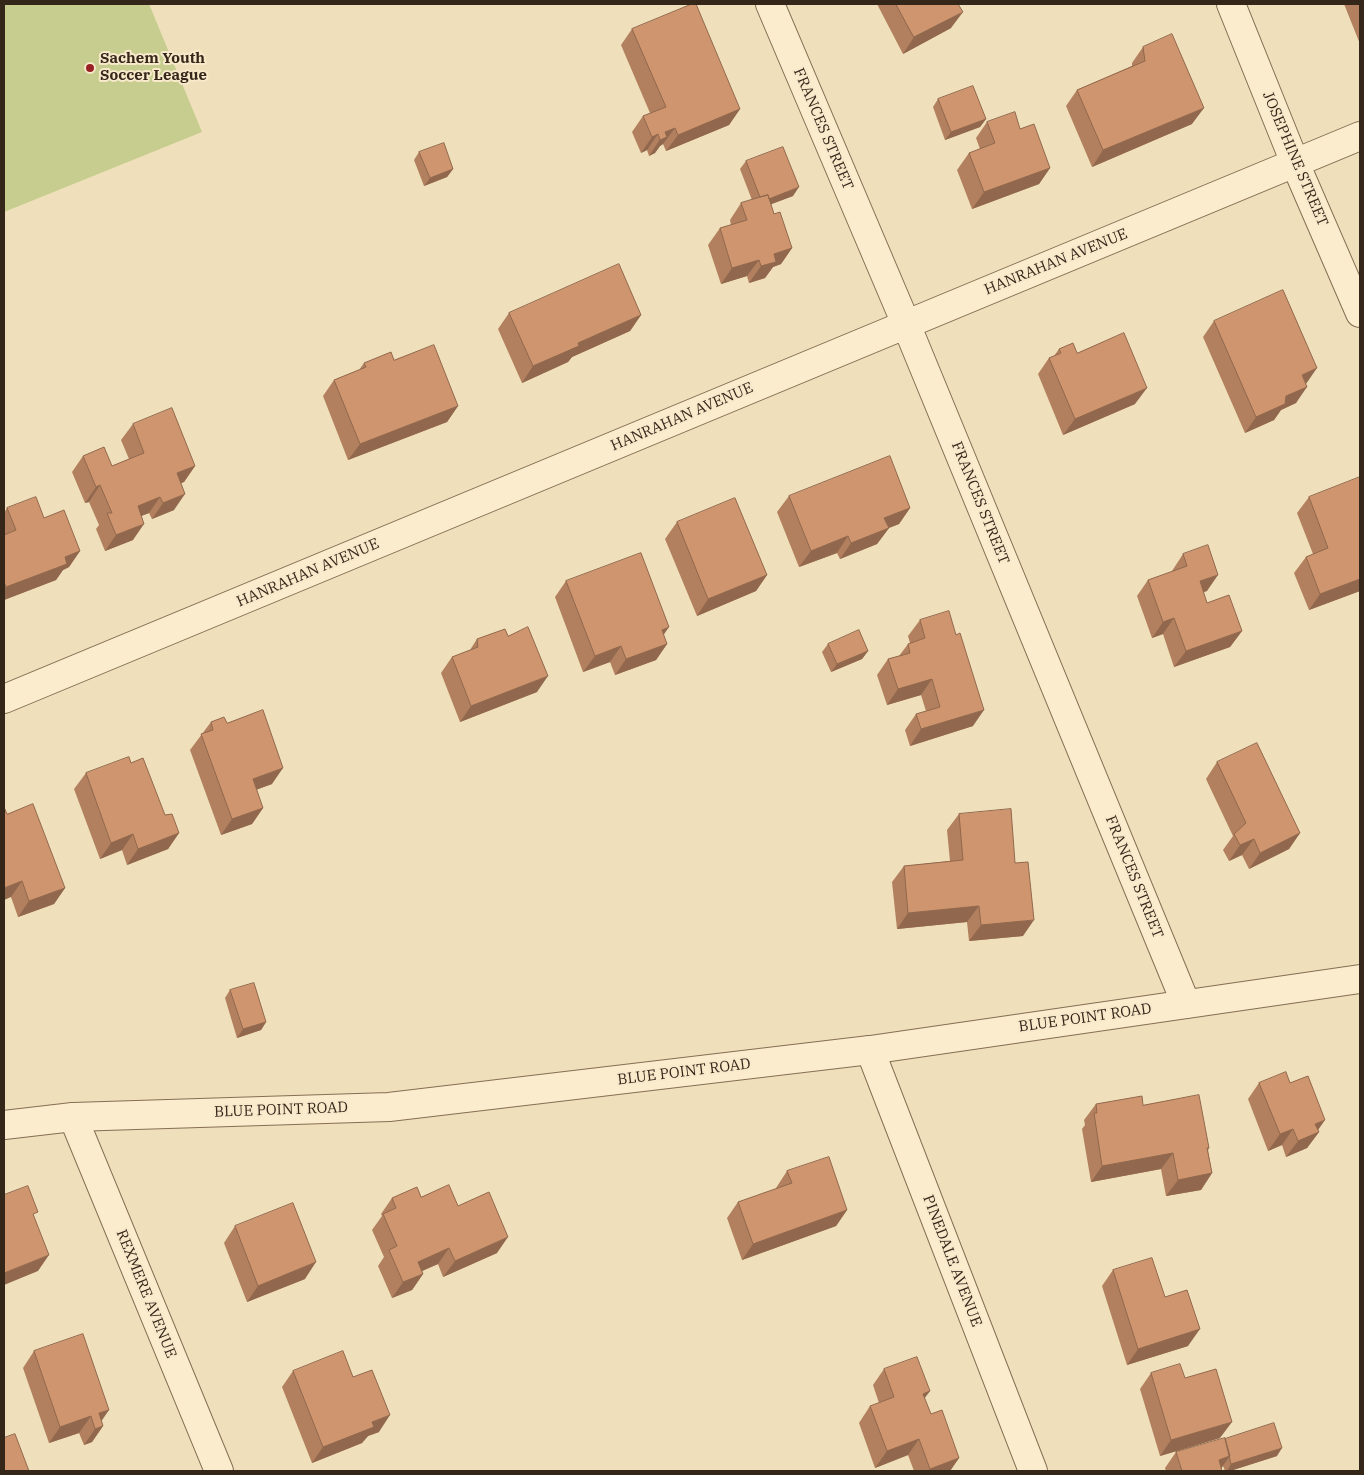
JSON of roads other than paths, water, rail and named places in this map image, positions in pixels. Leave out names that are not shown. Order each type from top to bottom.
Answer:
[{"type":"street","name":"FRANCES STREET","points":[[770,4],[906,324],[1186,1004]]},
{"type":"street","name":"JOSEPHINE STREET","points":[[1231,4],[1295,163],[1360,313]]},
{"type":"street","name":"HANRAHAN AVENUE","points":[[4,699],[1360,136]]},
{"type":"street","name":"BLUE POINT ROAD","points":[[4,1125],[74,1117],[389,1107],[870,1050],[1360,979]]},
{"type":"street","name":"PINEDALE AVENUE","points":[[870,1050],[1033,1471]]},
{"type":"street","name":"REXMERE AVENUE","points":[[74,1117],[219,1471]]},
{"type":"place","name":"Sachem Youth Soccer League","points":[[90,68]]}]
